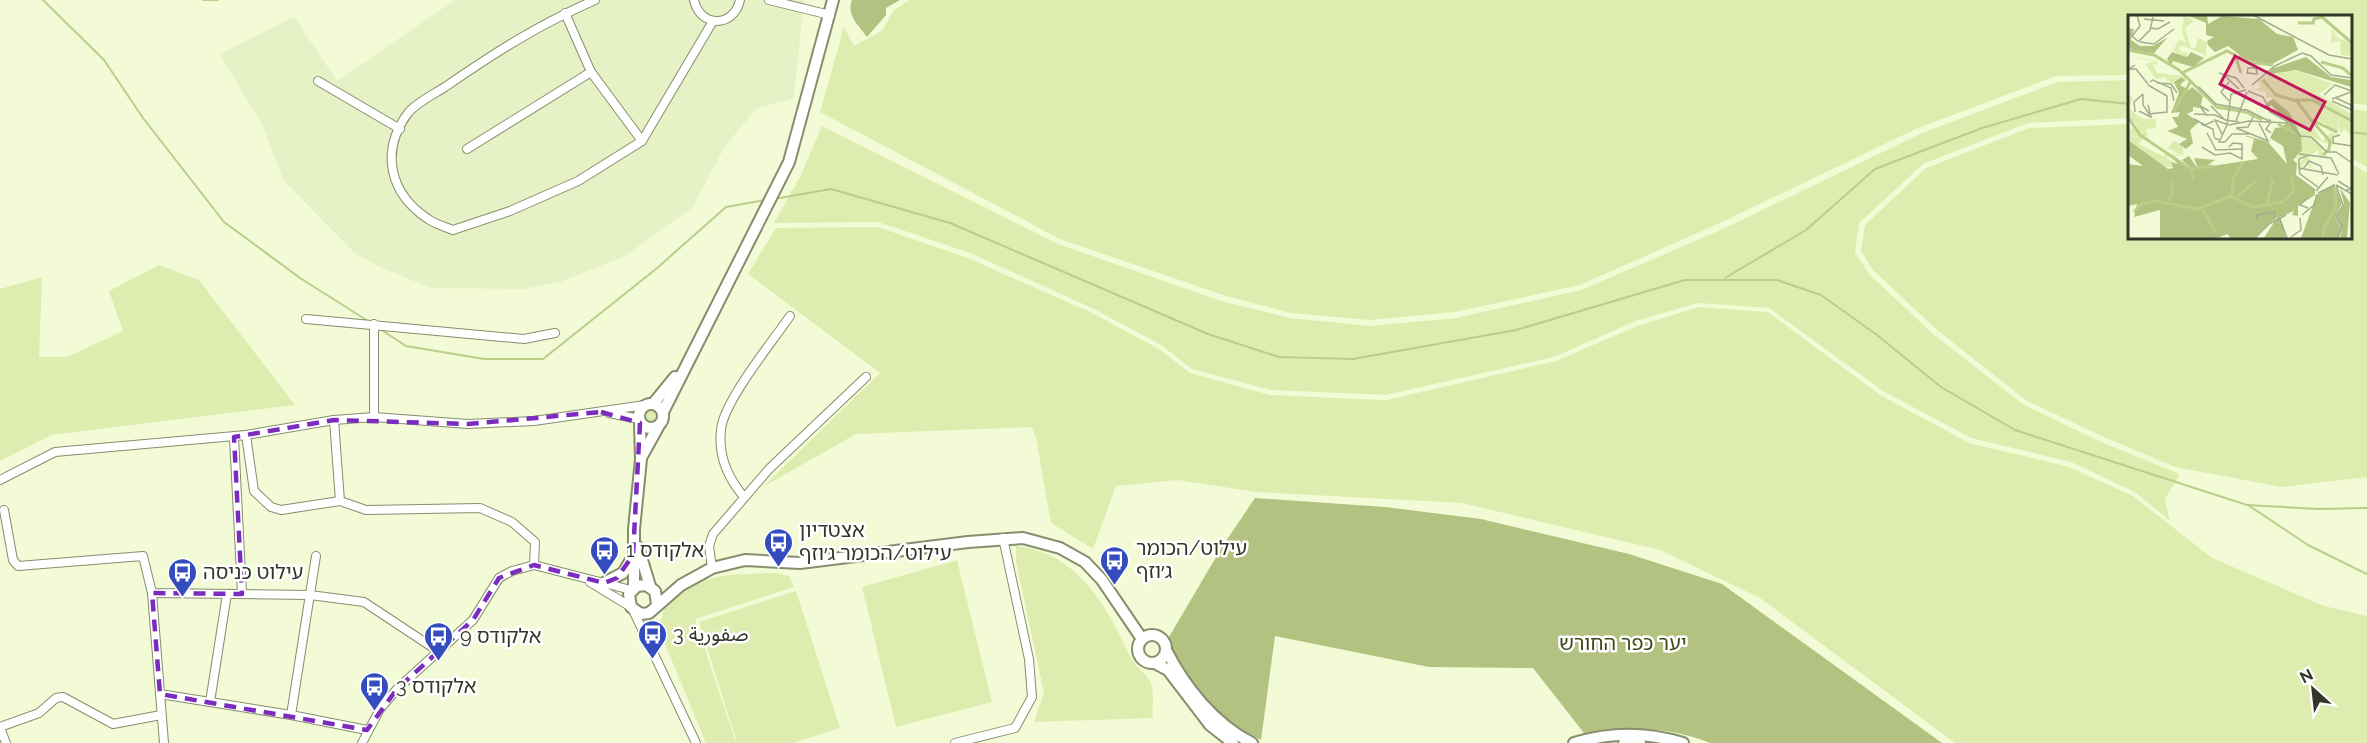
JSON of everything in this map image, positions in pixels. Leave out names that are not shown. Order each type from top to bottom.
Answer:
[{"type":"street","points":[[595,0],[582,3],[520,36],[409,112],[393,143],[392,177],[408,202],[428,220],[453,230],[510,211],[578,181],[642,141],[713,21]]},
{"type":"street","points":[[694,0],[700,14],[713,21],[728,19],[734,14],[740,0]]},
{"type":"street","points":[[769,0],[830,15]]},
{"type":"street","points":[[641,459],[663,421],[663,412],[688,360],[789,162],[833,0]]},
{"type":"street","points":[[565,13],[591,72],[642,141]]},
{"type":"street","points":[[467,149],[591,72]]},
{"type":"street","points":[[318,81],[400,129]]},
{"type":"street","points":[[744,497],[730,481],[722,457],[721,428],[734,397],[790,316]]},
{"type":"street","points":[[306,319],[524,339],[555,333]]},
{"type":"street","points":[[374,324],[374,417]]},
{"type":"street","points":[[688,360],[649,405],[639,411],[641,459],[634,530],[632,589],[628,599],[696,743]]},
{"type":"street","points":[[712,568],[709,546],[713,534],[769,469],[866,377]]},
{"type":"street","points":[[0,480],[55,452],[234,437],[334,420],[374,417],[468,424],[534,421],[649,405],[663,412]]},
{"type":"street","points":[[601,412],[639,421],[646,428],[658,427]]},
{"type":"street","points":[[334,420],[340,501]]},
{"type":"street","points":[[246,435],[254,491],[271,507],[280,510],[340,501],[366,510],[480,507],[512,522],[536,542],[534,565]]},
{"type":"street","points":[[234,437],[242,594]]},
{"type":"street","points":[[4,510],[13,560],[18,566],[143,556],[152,593],[164,743]]},
{"type":"street","points":[[634,530],[652,587],[658,597],[646,635]]},
{"type":"street","points":[[955,743],[1015,728],[1032,697],[1029,659],[1004,538]]},
{"type":"street","points":[[584,578],[640,614],[655,607],[681,585],[712,568],[745,560],[800,563],[1004,538],[1023,538],[1060,548],[1085,562],[1102,580],[1142,639]]},
{"type":"street","points":[[604,583],[623,573],[633,555]]},
{"type":"street","points":[[291,715],[316,556]]},
{"type":"street","points":[[364,742],[367,730],[397,689],[473,620],[490,588],[499,578],[534,565],[632,589],[642,585],[652,587],[681,585]]},
{"type":"street","points":[[152,593],[310,595],[364,602],[438,651]]},
{"type":"street","points":[[210,702],[227,594]]},
{"type":"street","points":[[1233,743],[1210,725],[1168,670],[1155,663],[1145,662],[1139,657],[1137,647],[1142,639],[1148,636],[1158,637],[1209,711],[1228,729],[1252,743]]},
{"type":"street","points":[[1155,663],[1162,658],[1166,650]]},
{"type":"street","points":[[160,694],[367,730]]},
{"type":"street","points":[[6,743],[0,728],[39,713],[56,698],[63,697],[113,724],[161,715]]},
{"type":"street","points":[[1574,743],[1623,734],[1652,735],[1683,743]]},
{"type":"street","points":[[1624,743],[1640,743]]},
{"type":"highlighted area","points":[[601,412],[640,423],[633,555],[617,578],[604,583],[534,565],[499,578],[473,620],[397,689],[367,730],[160,694],[152,593],[242,594],[234,437],[334,420],[468,424]]},
{"type":"shaded area","points":[[455,0],[804,0],[794,98],[757,108],[725,146],[693,207],[625,256],[560,282],[523,289],[431,288],[375,265],[355,253],[284,181],[262,125],[220,54],[294,17],[337,81]]},
{"type":"shaded area","points":[[909,0],[2367,0],[2367,105],[2352,103],[2352,15],[2128,15],[2128,75],[2056,76],[1918,128],[1720,223],[1580,285],[1455,312],[1370,320],[1291,313],[1223,295],[1060,239],[820,112],[844,27],[854,46],[883,30],[893,11]]},
{"type":"shaded area","points":[[2128,80],[2128,118],[2028,123],[1923,164],[1859,223],[1855,252],[1869,274],[1933,334],[2024,405],[2101,442],[2180,474],[2165,499],[2170,521],[2135,492],[2071,462],[1971,438],[1883,391],[1769,308],[1698,303],[1636,321],[1554,357],[1386,395],[1271,390],[1192,369],[1161,345],[1092,308],[970,253],[878,222],[774,223],[800,177],[822,126],[1058,244],[1221,301],[1290,318],[1370,326],[1456,318],[1581,290],[1723,229],[1920,134],[2057,82]]},
{"type":"shaded area","points":[[2352,109],[2367,111],[2367,167],[2352,159]]},
{"type":"shaded area","points":[[2128,124],[2128,238],[2352,238],[2352,165],[2367,173],[2367,477],[2282,487],[2175,467],[2027,401],[1937,330],[1873,270],[1861,251],[1865,225],[1926,168],[2029,128]]},
{"type":"shaded area","points":[[878,227],[968,258],[1090,312],[1159,349],[1190,373],[1270,395],[1386,400],[1556,361],[1637,326],[1699,307],[1768,312],[1880,395],[1969,443],[2069,467],[2133,496],[2212,558],[2324,606],[2367,616],[2367,743],[1955,743],[1760,598],[1660,550],[1462,503],[1256,492],[1178,480],[1116,486],[1093,549],[1051,523],[1032,427],[856,434],[763,487],[880,373],[748,274],[776,228]]},
{"type":"shaded area","points":[[159,265],[199,280],[295,405],[51,435],[0,461],[0,289],[42,277],[39,357],[67,357],[123,331],[109,291]]},
{"type":"shaded area","points":[[651,409],[657,411],[659,417],[657,423],[651,425],[645,423],[643,417],[645,411]]},
{"type":"shaded area","points":[[1016,546],[1038,551],[1057,559],[1087,584],[1111,618],[1132,660],[1152,684],[1153,718],[1034,722],[1044,693],[1016,562]]},
{"type":"shaded area","points":[[957,560],[992,702],[896,727],[862,587]]},
{"type":"shaded area","points":[[774,573],[789,576],[794,587],[695,619],[736,743],[706,743],[660,632],[663,613],[672,598],[685,588],[701,581],[738,574]]},
{"type":"shaded area","points":[[796,591],[840,728],[793,743],[737,743],[699,622]]},
{"type":"green space","points":[[852,0],[900,0],[886,8],[886,15],[867,37],[852,15]]},
{"type":"green space","name":"יער כפר החורש","points":[[1255,498],[1385,507],[1481,519],[1629,554],[1722,584],[1942,743],[1710,743],[1663,731],[1584,733],[1533,668],[1429,667],[1275,636],[1261,740],[1224,719],[1163,647],[1222,547]]},
{"type":"waterway","points":[[43,0],[104,60],[143,118],[224,222],[300,278],[368,321]]},
{"type":"waterway","points":[[203,0],[218,0]]},
{"type":"waterway","points":[[1725,278],[1806,230],[1875,169],[1982,128],[2081,99],[2128,104]]},
{"type":"waterway","points":[[2352,132],[2367,134]]},
{"type":"waterway","points":[[774,199],[831,189],[950,223],[1208,334],[1279,357],[1353,359],[1516,330],[1685,280],[1777,280],[1821,295],[1877,335],[1941,387],[2015,430],[2247,505],[2318,509],[2367,508]]},
{"type":"waterway","points":[[380,329],[406,346],[484,359],[543,359],[656,269],[726,207],[766,200]]},
{"type":"waterway","points":[[2248,505],[2308,545],[2367,574]]},
{"type":"place","name":"אצטדיון עילוט/הכומר ג׳וזף","points":[[778,568]]},
{"type":"place","name":"אלקודס 1","points":[[605,576]]},
{"type":"place","name":"עילוט/הכומר ג׳וזף","points":[[1115,586]]},
{"type":"place","name":"עילוט כניסה","points":[[182,598]]},
{"type":"place","name":"صفورية 3","points":[[652,660]]},
{"type":"place","name":"אלקודס 9","points":[[439,662]]},
{"type":"place","name":"אלקודס 3","points":[[375,712]]}]
